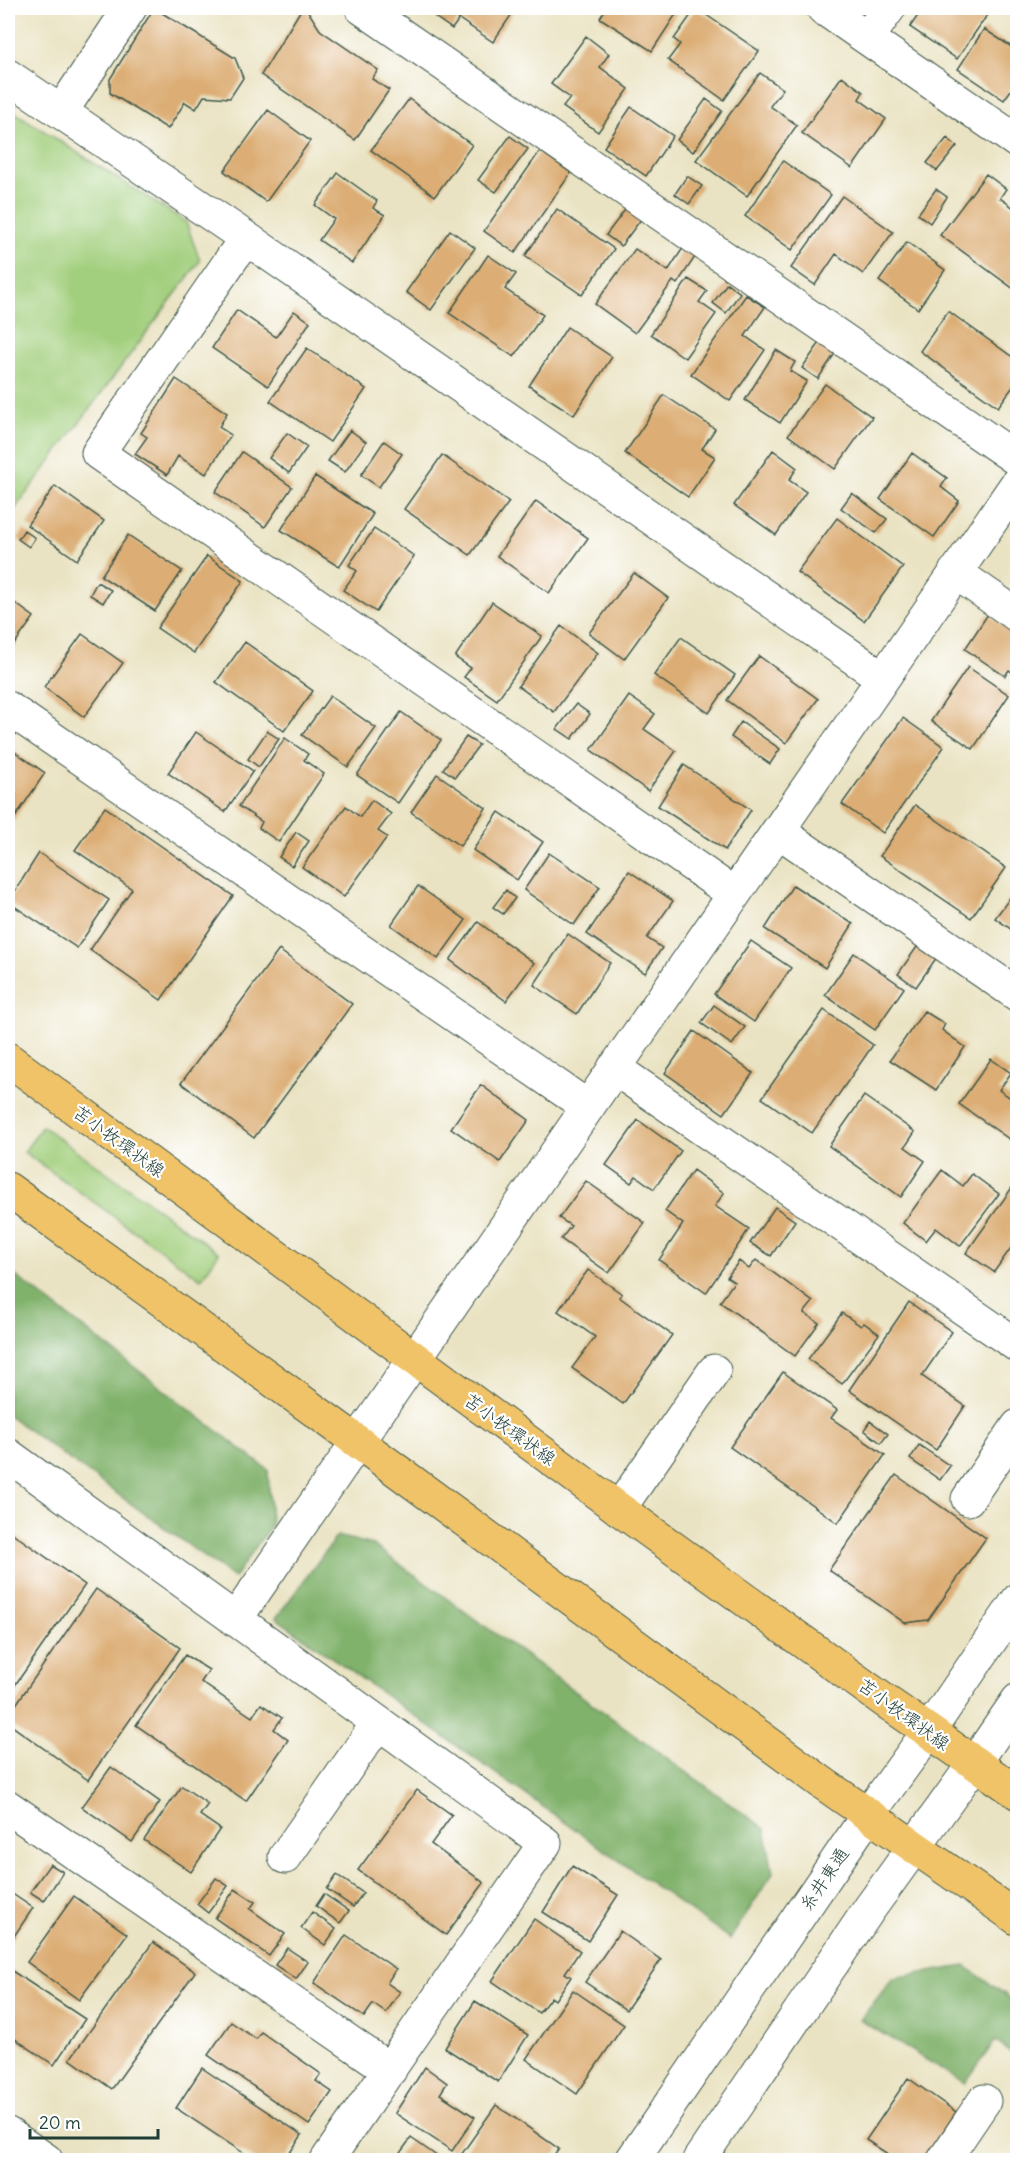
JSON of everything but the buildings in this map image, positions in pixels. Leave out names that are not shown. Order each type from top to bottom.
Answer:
[{"type":"main road","name":"苫小牧環状線","points":[[8,1059],[620,1509],[1017,1793]]},
{"type":"main road","points":[[8,1189],[868,1815],[1017,1919]]},
{"type":"street","points":[[61,112],[130,8]]},
{"type":"street","points":[[362,8],[1017,460]]},
{"type":"street","points":[[823,8],[1017,142]]},
{"type":"street","points":[[868,37],[889,8]]},
{"type":"street","points":[[8,76],[883,678]]},
{"type":"street","points":[[246,238],[98,453],[734,894]]},
{"type":"street","points":[[235,1620],[1017,482]]},
{"type":"street","points":[[955,572],[1017,616]]},
{"type":"street","points":[[8,708],[588,1107]]},
{"type":"street","points":[[778,831],[1017,995]]},
{"type":"street","points":[[614,1068],[1017,1346]]},
{"type":"street","points":[[620,1509],[714,1371]]},
{"type":"street","points":[[968,1499],[1017,1426]]},
{"type":"street","points":[[8,1455],[544,1843],[327,2160]]},
{"type":"street","name":"糸井東通","points":[[632,2160],[1017,1600]]},
{"type":"street","points":[[699,2160],[913,1847],[974,1764],[1017,1700]]},
{"type":"street","points":[[285,1857],[378,1723]]},
{"type":"street","points":[[8,1807],[390,2070]]},
{"type":"street","points":[[945,2160],[984,2101]]},
{"type":"street","points":[[8,2134],[46,2160]]},
{"type":"green space","points":[[8,108],[186,222],[200,261],[8,518]]},
{"type":"green space","points":[[42,1126],[219,1253],[201,1279],[24,1152]]},
{"type":"green space","points":[[8,1270],[268,1470],[271,1525],[234,1578],[8,1415]]},
{"type":"green space","points":[[337,1536],[373,1545],[765,1829],[773,1873],[730,1939],[276,1618]]},
{"type":"green space","points":[[965,1966],[1017,2003],[1017,2057],[995,2041],[965,2083],[860,2020],[893,1978]]}]
